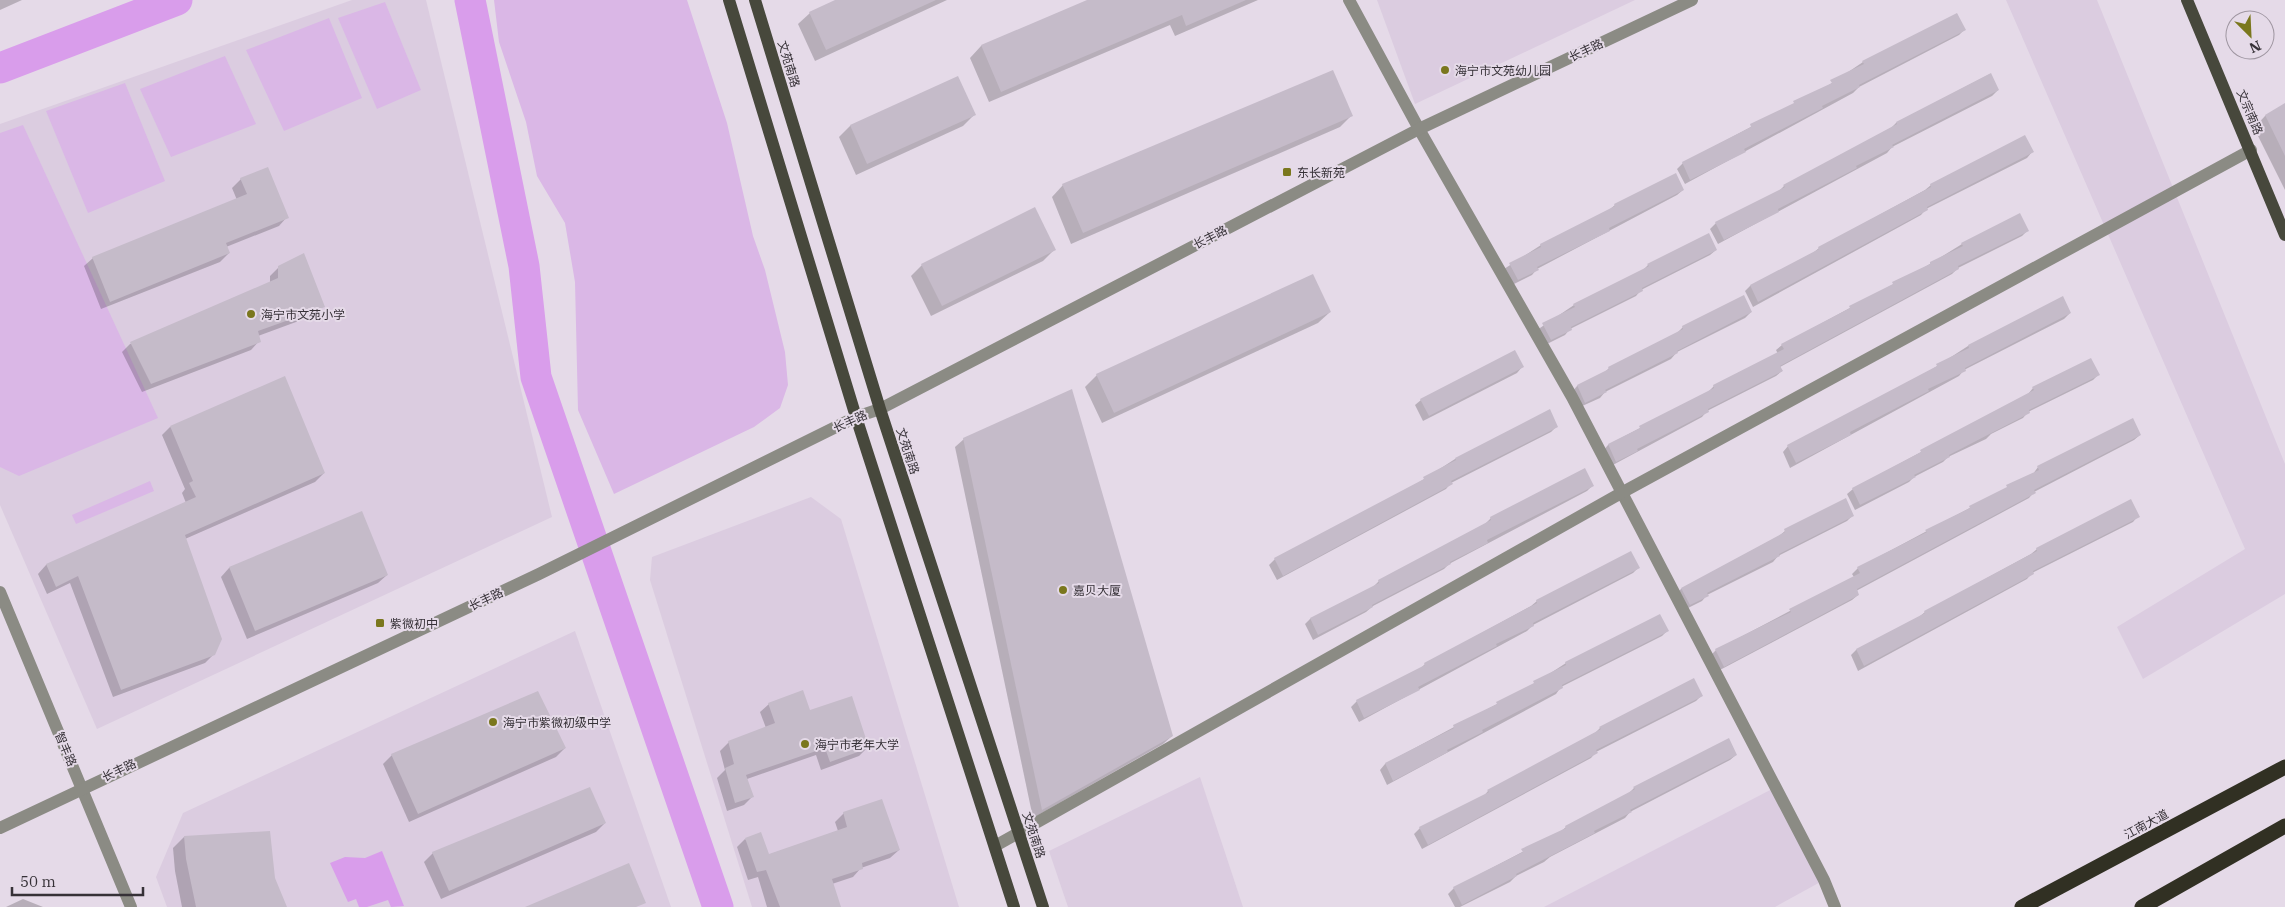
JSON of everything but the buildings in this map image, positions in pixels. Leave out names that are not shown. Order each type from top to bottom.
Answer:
[{"type":"highway","name":"江南大道","points":[[2022,907],[2285,766]]},
{"type":"highway","points":[[2142,907],[2285,826]]},
{"type":"main road","points":[[729,0],[856,417],[1014,907]]},
{"type":"main road","name":"文苑南路","points":[[755,0],[880,409],[1043,907]]},
{"type":"main road","name":"文宗南路","points":[[2187,0],[2285,235]]},
{"type":"street","points":[[1349,0],[1419,129],[1572,397],[1623,492],[1824,880],[1835,907]]},
{"type":"street","name":"长丰路","points":[[0,828],[539,574],[856,417],[880,409],[1419,129],[1692,0]]},
{"type":"street","points":[[995,846],[1623,492],[2251,150]]},
{"type":"street","name":"智丰路","points":[[0,592],[131,907]]},
{"type":"shaded area","name":"海宁市文苑小学","points":[[352,0],[426,0],[552,517],[97,729],[0,505],[0,124]]},
{"type":"shaded area","points":[[494,0],[687,0],[727,123],[753,236],[765,270],[785,352],[788,385],[780,408],[754,427],[614,494],[578,410],[575,282],[565,223],[537,176],[526,122],[499,42]]},
{"type":"shaded area","name":"海宁市文苑幼儿园","points":[[1377,0],[1635,0],[1415,104]]},
{"type":"shaded area","points":[[2006,0],[2097,0],[2285,464],[2285,594],[2143,679],[2117,627],[2245,549]]},
{"type":"shaded area","points":[[385,2],[421,90],[377,109],[338,18]]},
{"type":"shaded area","points":[[329,18],[362,98],[284,131],[246,50]]},
{"type":"shaded area","points":[[225,56],[256,124],[171,157],[140,89]]},
{"type":"shaded area","points":[[125,83],[165,181],[88,213],[46,111]]},
{"type":"shaded area","points":[[23,125],[158,418],[19,476],[0,467],[0,133]]},
{"type":"shaded area","points":[[150,481],[154,491],[76,524],[72,515]]},
{"type":"shaded area","name":"海宁市老年大学","points":[[811,497],[841,519],[959,907],[752,907],[650,580],[652,557]]},
{"type":"shaded area","name":"海宁市紫微初级中学","points":[[575,631],[671,907],[167,907],[156,877],[183,813]]},
{"type":"shaded area","points":[[1200,777],[1243,907],[1068,907],[1049,851]]},
{"type":"shaded area","points":[[1776,787],[1824,880],[1775,907],[1544,907]]},
{"type":"shaded area","points":[[382,851],[404,906],[391,907],[388,900],[367,907],[359,907],[356,899],[348,902],[330,863],[345,857],[365,858]]},
{"type":"waterway","points":[[0,68],[177,0]]},
{"type":"waterway","points":[[470,0],[524,266],[536,377],[718,907]]},
{"type":"place","name":"海宁市文苑幼儿园","points":[[1445,70]]},
{"type":"place","name":"东长新苑","points":[[1287,172]]},
{"type":"place","name":"海宁市文苑小学","points":[[251,314]]},
{"type":"place","name":"嘉贝大厦","points":[[1063,590]]},
{"type":"place","name":"紫微初中","points":[[380,623]]},
{"type":"place","name":"海宁市紫微初级中学","points":[[493,722]]},
{"type":"place","name":"海宁市老年大学","points":[[805,744]]}]
